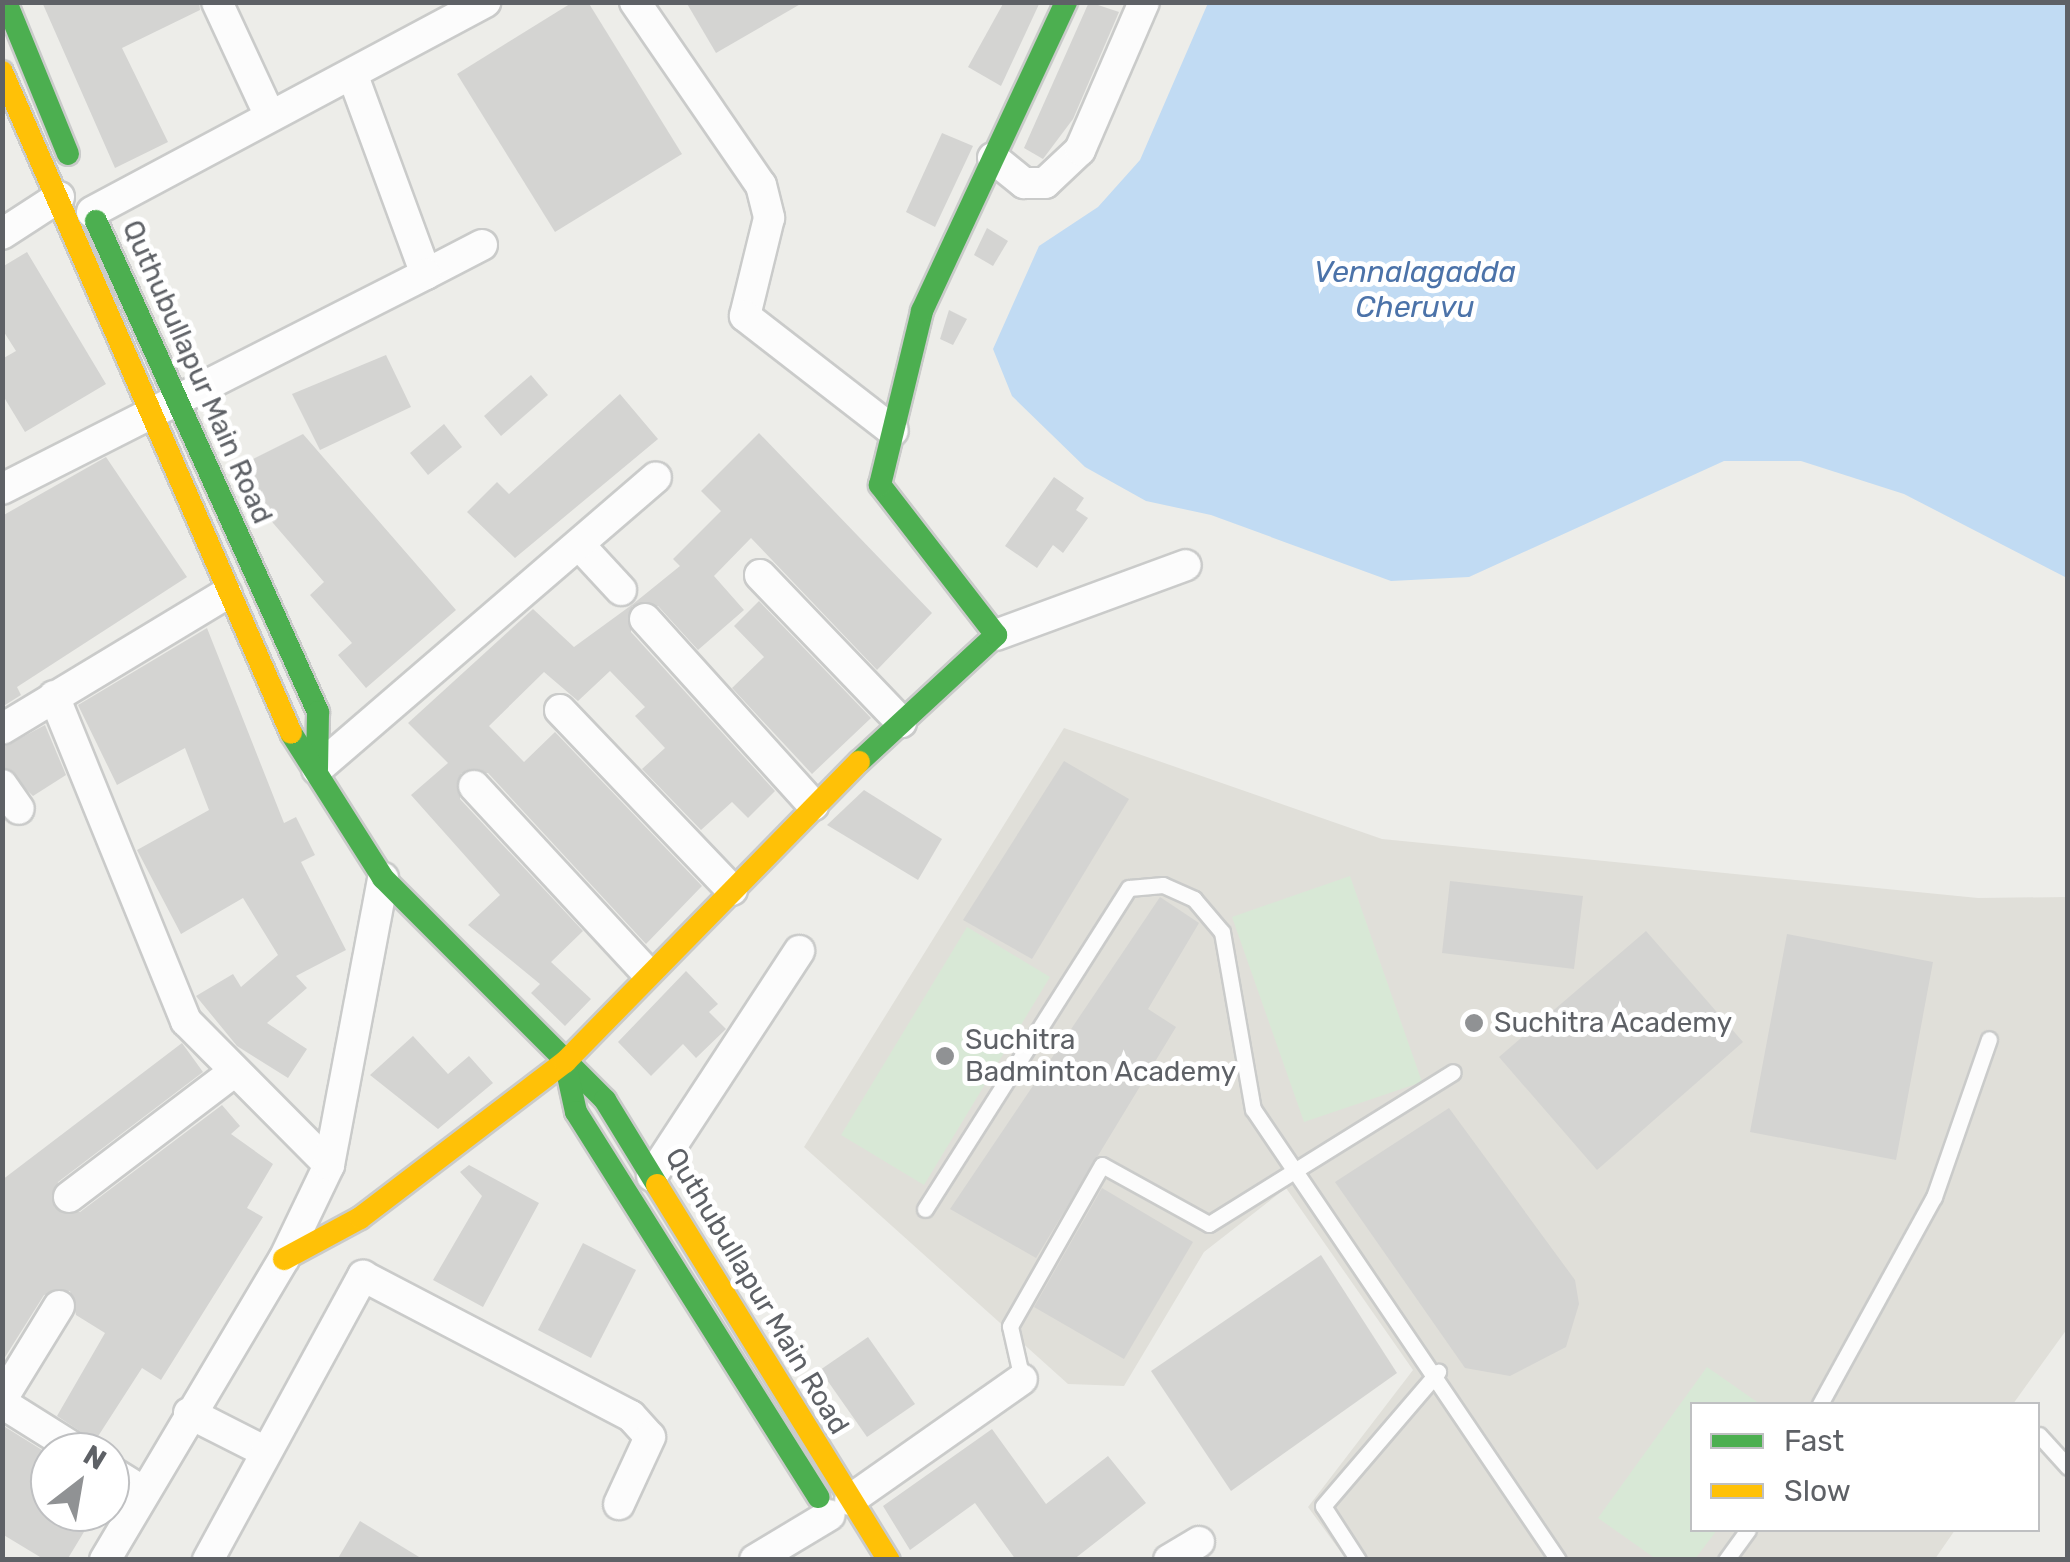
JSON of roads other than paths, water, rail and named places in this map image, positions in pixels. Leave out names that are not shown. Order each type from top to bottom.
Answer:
[{"type":"main road","name":"Quthubullapur Main Road","points":[[6,2],[92,212],[318,712],[317,769]]},
{"type":"main road","points":[[284,1259],[360,1218],[565,1062],[646,972],[813,805],[996,634],[880,485],[922,311],[1066,2]]},
{"type":"main road","name":"Quthubullapur Main Road","points":[[2,72],[59,197],[277,712],[384,878],[605,1100],[840,1507],[859,1560]]},
{"type":"main road","name":"Quthubullapur Main Road","points":[[565,1062],[576,1112],[840,1507],[889,1560]]},
{"type":"street","points":[[217,2],[268,112]]},
{"type":"street","points":[[92,212],[268,112],[353,76],[486,2]]},
{"type":"street","points":[[636,2],[761,185],[769,218],[745,316],[892,431]]},
{"type":"street","points":[[992,158],[1024,184],[1045,183],[1080,150],[1144,2]]},
{"type":"street","points":[[353,76],[426,274]]},
{"type":"street","points":[[2,234],[59,197]]},
{"type":"street","points":[[2,489],[147,408],[482,245]]},
{"type":"street","points":[[317,769],[584,549],[656,478]]},
{"type":"street","points":[[584,549],[621,590]]},
{"type":"street","points":[[996,634],[1186,565]]},
{"type":"street","points":[[760,575],[901,722]]},
{"type":"street","points":[[2,730],[226,594]]},
{"type":"street","points":[[645,619],[813,805]]},
{"type":"street","points":[[54,696],[186,1021],[230,1075],[329,1165]]},
{"type":"street","points":[[560,710],[732,890]]},
{"type":"street","points":[[474,786],[646,972]]},
{"type":"street","points":[[105,1560],[141,1490],[284,1259],[329,1165],[384,878]]},
{"type":"street","points":[[652,1176],[799,950]]},
{"type":"street","points":[[69,1197],[230,1075]]},
{"type":"street","points":[[208,1560],[363,1276],[631,1416],[650,1437],[620,1504]]},
{"type":"street","points":[[49,1432],[2,1401],[59,1306]]},
{"type":"street","points":[[755,1560],[840,1507],[1022,1379]]},
{"type":"street","points":[[189,1413],[266,1452]]},
{"type":"street","points":[[130,1483],[141,1490]]},
{"type":"street","points":[[1168,1560],[1199,1542]]},
{"type":"lane","points":[[925,1209],[1129,888],[1163,885],[1194,899],[1222,932],[1253,1110],[1438,1372],[1558,1560]]},
{"type":"lane","points":[[1821,1402],[1934,1197],[1989,1039]]},
{"type":"lane","points":[[1022,1379],[1010,1326],[1102,1165],[1209,1224],[1454,1072]]},
{"type":"lane","points":[[1358,1560],[1323,1506],[1438,1372]]},
{"type":"lane","points":[[2040,1435],[2068,1466]]},
{"type":"lane","points":[[1726,1560],[1747,1532]]},
{"type":"water","name":"Vennalagadda Cheruvu","points":[[1208,3],[2067,3],[2067,578],[1904,494],[1801,461],[1724,461],[1469,577],[1391,581],[1211,515],[1146,501],[1085,467],[1012,396],[993,349],[1039,246],[1098,207],[1140,160]]},
{"type":"place","name":"Suchitra Academy","points":[[1474,1023]]},
{"type":"place","name":"Suchitra Badminton Academy","points":[[945,1056]]}]
